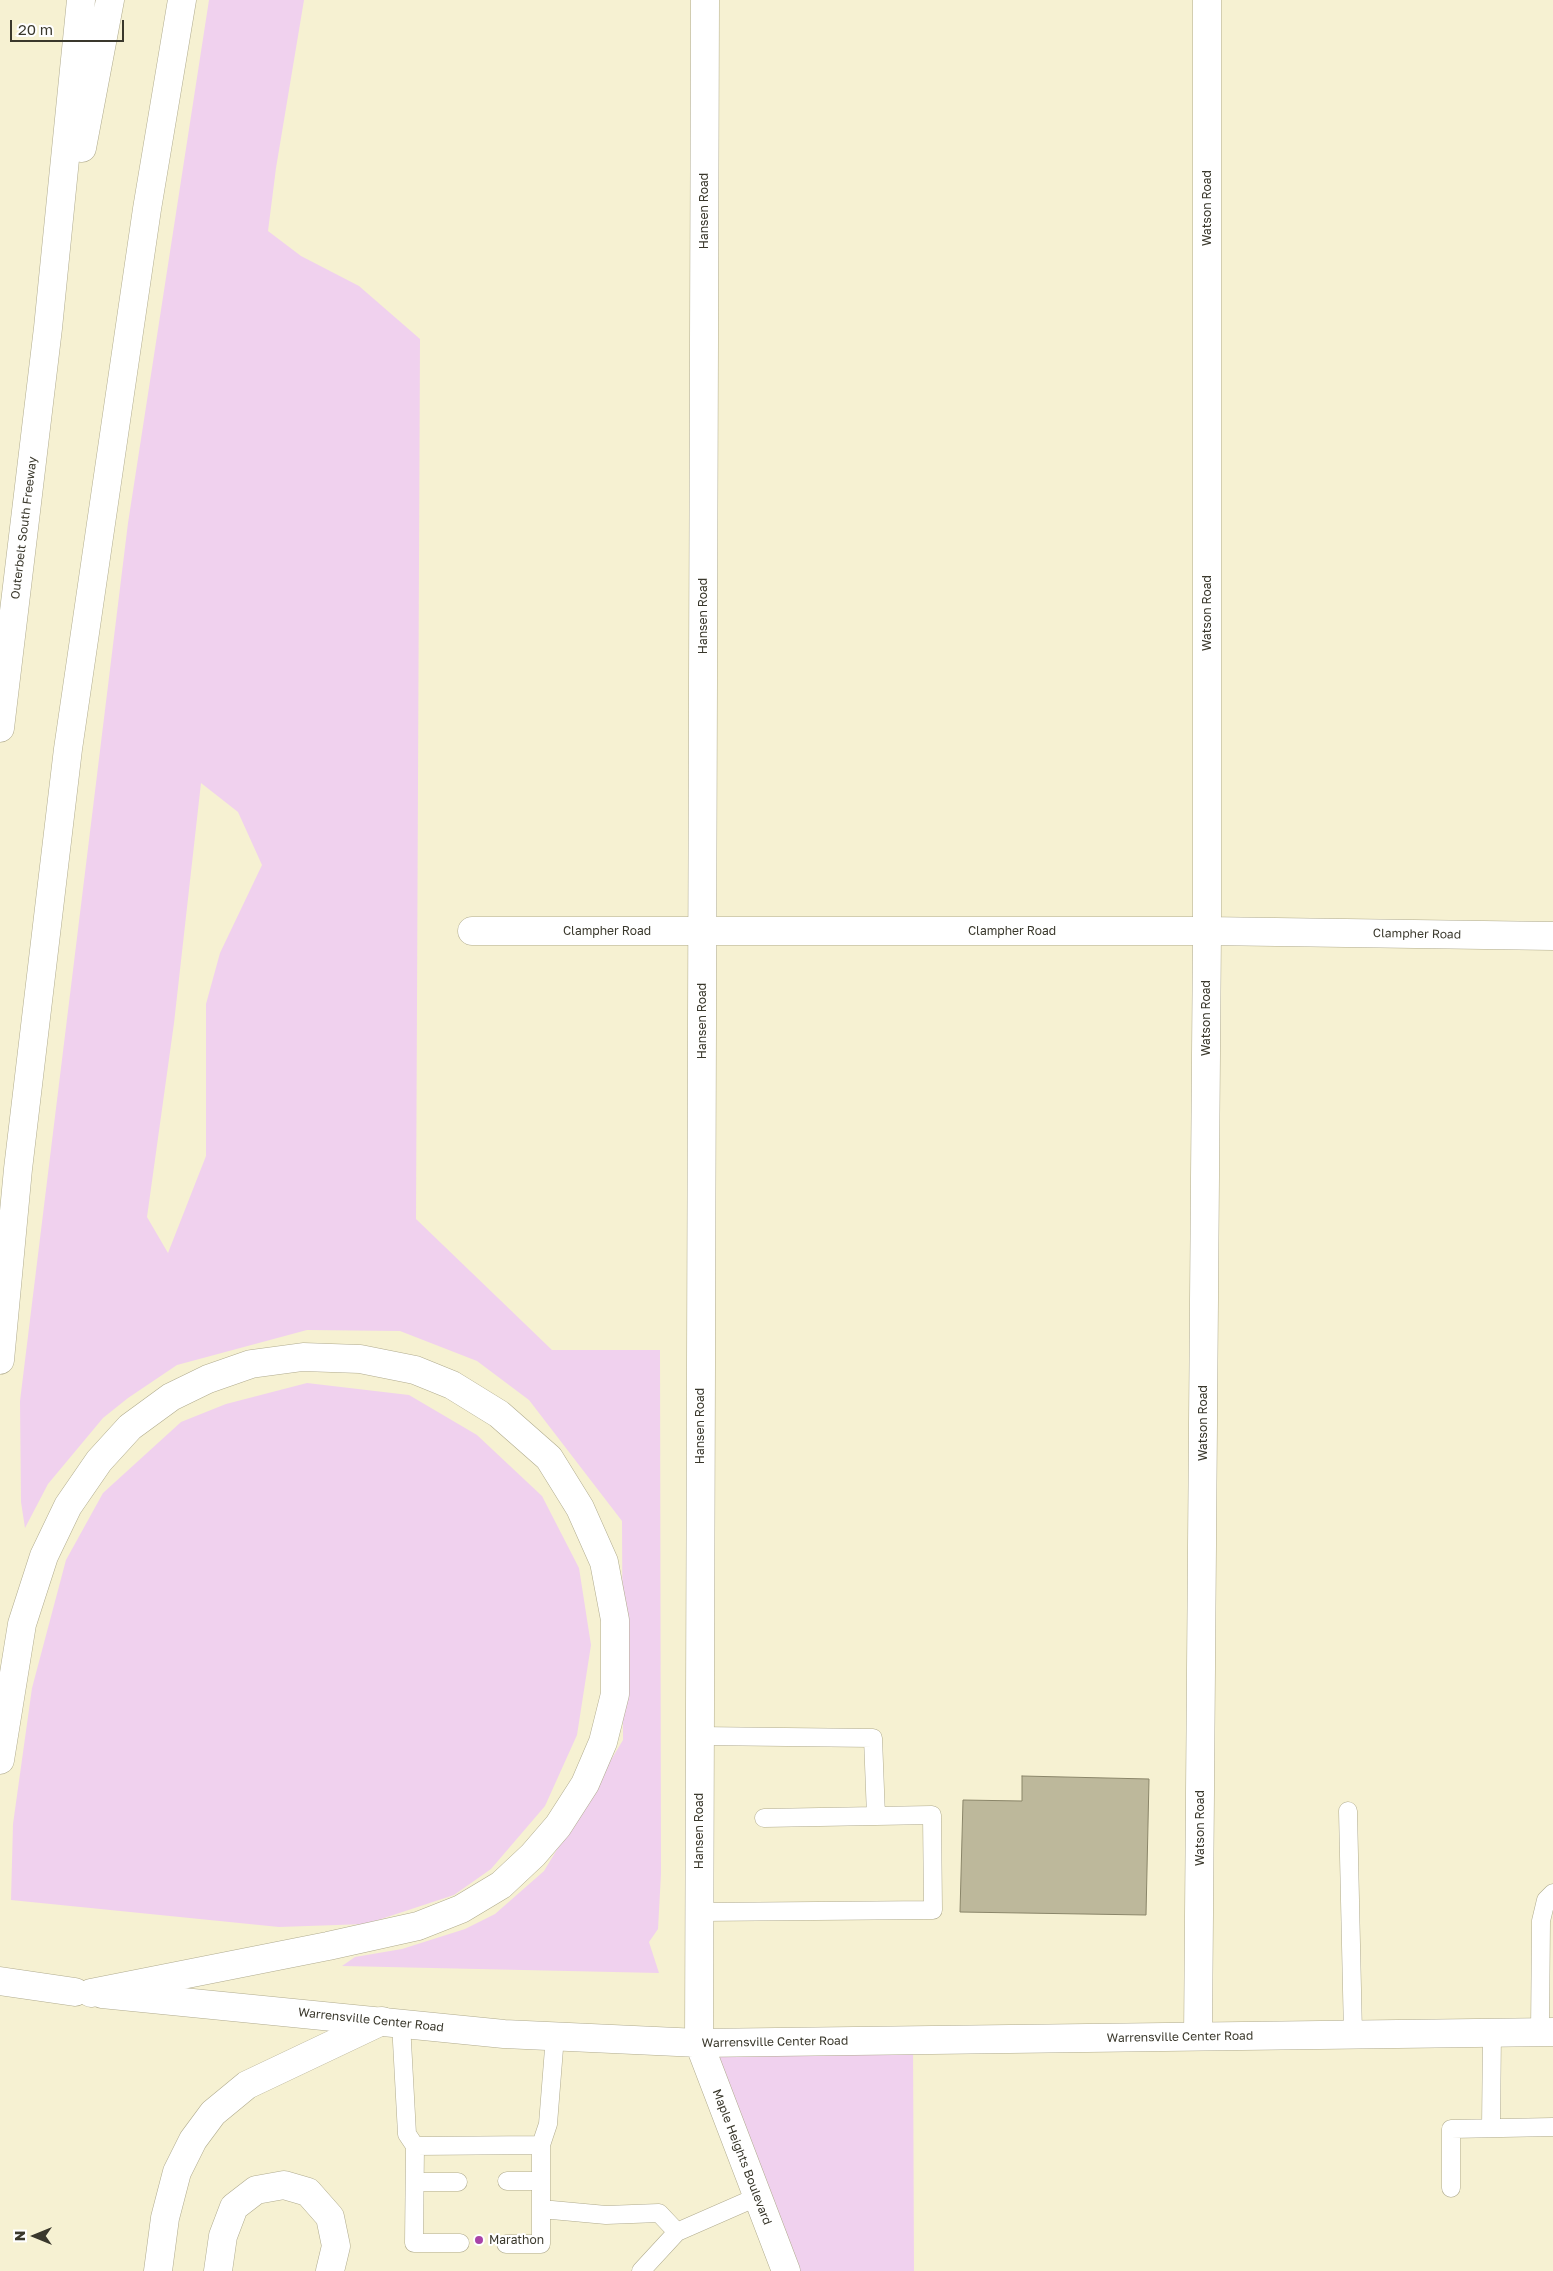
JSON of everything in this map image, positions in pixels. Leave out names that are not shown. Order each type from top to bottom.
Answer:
[{"type":"main road","name":"Outerbelt South Freeway","points":[[0,728],[48,328],[81,0]]},
{"type":"main road","name":"Outerbelt South Freeway","points":[[48,328],[110,0]]},
{"type":"main road","points":[[0,1360],[18,1168],[68,749],[145,219],[182,0]]},
{"type":"main road","name":"Hansen Road","points":[[699,2043],[705,0]]},
{"type":"main road","name":"Watson Road","points":[[1198,2036],[1208,931],[1208,0]]},
{"type":"main road","name":"Clampher Road","points":[[472,931],[1208,931],[1553,936]]},
{"type":"main road","points":[[0,1760],[22,1624],[44,1556],[68,1506],[100,1461],[130,1427],[171,1397],[208,1379],[250,1364],[303,1357],[360,1359],[415,1370],[452,1384],[499,1414],[549,1458],[580,1508],[604,1562],[615,1620],[615,1694],[603,1742],[585,1784],[558,1826],[501,1885],[461,1909],[418,1926],[328,1946],[83,1992]]},
{"type":"main road","name":"Warrensville Center Road","points":[[0,1982],[504,2034],[699,2043],[1546,2032]]},
{"type":"main road","points":[[158,2271],[165,2218],[177,2172],[193,2140],[213,2113],[247,2085],[392,2022]]},
{"type":"main road","name":"Maple Heights Boulevard","points":[[699,2043],[786,2271]]},
{"type":"main road","points":[[218,2271],[223,2236],[234,2207],[256,2190],[284,2185],[308,2192],[330,2217],[336,2246],[330,2271]]},
{"type":"lane","points":[[699,1736],[873,1738],[876,1816]]},
{"type":"lane","points":[[1348,1811],[1353,2034]]},
{"type":"lane","points":[[699,1912],[932,1910],[932,1815],[764,1818]]},
{"type":"lane","points":[[1546,2032],[1540,1921],[1546,1900],[1553,1893]]},
{"type":"lane","points":[[392,2022],[407,2134],[415,2146],[414,2243],[460,2243]]},
{"type":"lane","points":[[1491,2128],[1492,2032]]},
{"type":"lane","points":[[506,2244],[541,2244],[541,2145],[548,2124],[554,2036]]},
{"type":"lane","points":[[1451,2188],[1451,2129],[1553,2127]]},
{"type":"lane","points":[[415,2146],[541,2145]]},
{"type":"lane","points":[[507,2181],[541,2181]]},
{"type":"lane","points":[[415,2182],[458,2182]]},
{"type":"lane","points":[[641,2271],[676,2232],[758,2197]]},
{"type":"lane","points":[[541,2210],[606,2215],[660,2213],[676,2232]]},
{"type":"shaded area","points":[[209,0],[304,0],[276,168],[268,231],[301,256],[359,286],[420,339],[416,1219],[552,1350],[660,1350],[661,1874],[658,1929],[649,1942],[659,1973],[342,1966],[355,1957],[402,1949],[465,1929],[495,1914],[544,1871],[623,1740],[622,1521],[529,1400],[477,1361],[400,1331],[307,1330],[177,1365],[128,1398],[103,1418],[48,1484],[25,1528],[21,1502],[20,1401],[128,523]],"holes":[[[201,783],[238,812],[262,865],[220,953],[206,1004],[206,1156],[168,1253],[147,1217],[174,1023]]]},
{"type":"shaded area","points":[[307,1383],[409,1395],[477,1435],[542,1496],[579,1568],[591,1645],[577,1735],[545,1806],[491,1869],[454,1895],[366,1924],[279,1927],[11,1900],[13,1824],[32,1688],[66,1560],[103,1493],[181,1422],[226,1404]]},
{"type":"shaded area","points":[[913,2040],[914,2271],[786,2271],[699,2043]]},
{"type":"building","points":[[1022,1776],[1149,1779],[1146,1915],[960,1912],[963,1800],[1022,1801]]},
{"type":"place","name":"Marathon","points":[[479,2240]]}]
